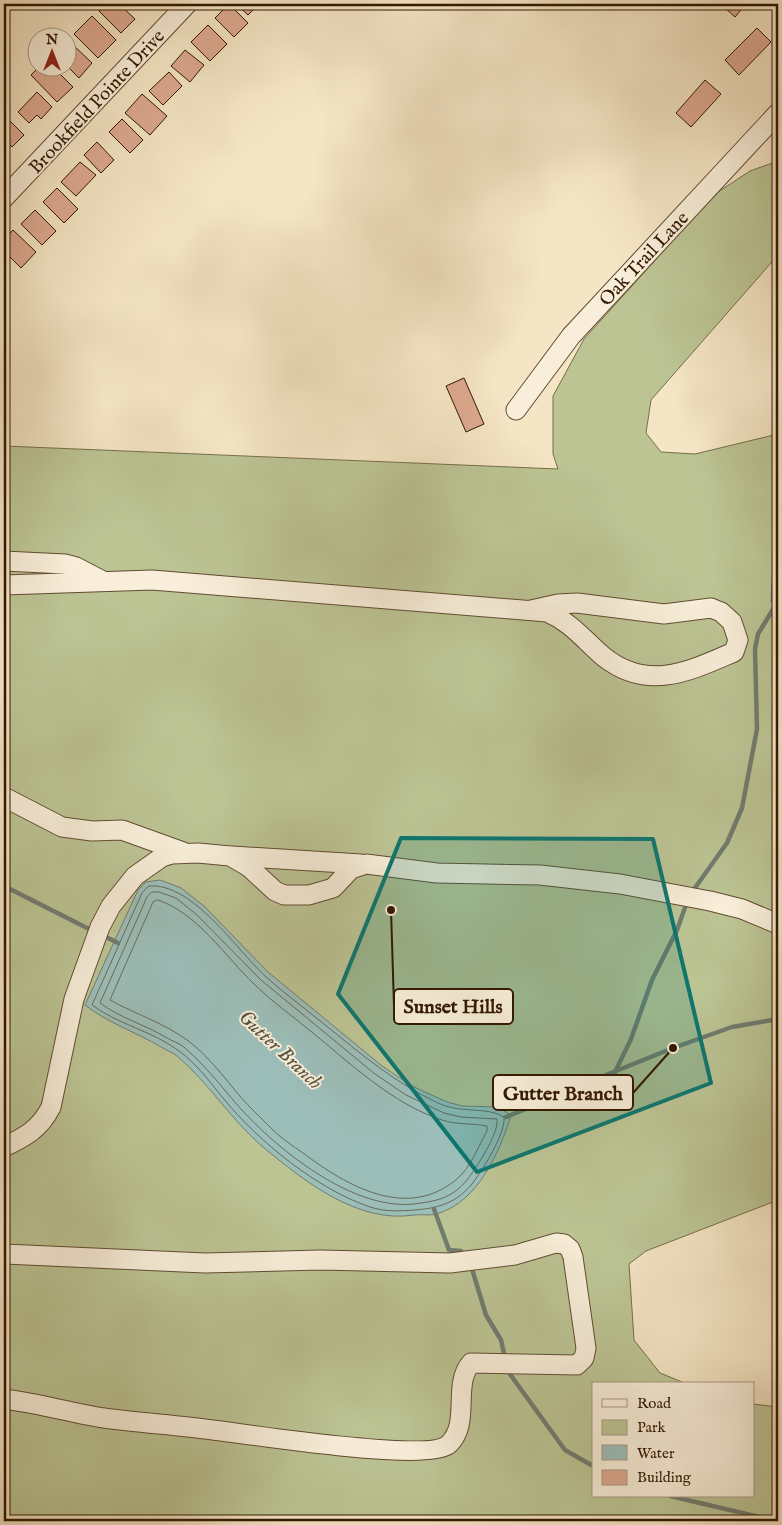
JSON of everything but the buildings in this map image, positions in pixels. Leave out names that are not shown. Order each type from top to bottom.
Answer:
[{"type":"street","name":"Brookfield Pointe Drive","points":[[4,198],[187,4]]},
{"type":"street","name":"Oak Trail Lane","points":[[516,410],[570,336],[778,113]]},
{"type":"street","points":[[4,561],[65,564],[76,567],[103,580]]},
{"type":"street","points":[[4,584],[152,580],[246,586],[547,612],[562,618],[616,665],[649,675],[668,676],[695,669],[734,652],[738,640],[732,622],[721,612],[711,608],[664,614],[577,603],[558,604],[531,610]]},
{"type":"street","points":[[4,797],[62,827],[92,831],[122,830],[184,852],[361,864],[437,873],[540,875],[620,884],[710,900],[774,918]]},
{"type":"street","points":[[4,1148],[34,1130],[42,1123],[51,1107],[81,976],[111,906],[135,876],[150,864],[162,857],[184,852]]},
{"type":"street","points":[[230,856],[249,867],[275,891],[296,896],[333,888],[351,869],[361,864]]},
{"type":"street","points":[[4,1254],[205,1263],[320,1260],[450,1263],[515,1255],[556,1243],[564,1244],[570,1249],[574,1257],[586,1348],[584,1358],[577,1365],[471,1363],[463,1377],[459,1426],[448,1446],[437,1448],[393,1451],[308,1443],[102,1418],[4,1399]]},
{"type":"highlighted area","points":[[401,838],[653,839],[711,1083],[477,1172],[338,994]]},
{"type":"green space","points":[[778,161],[778,255],[651,400],[646,433],[661,452],[695,454],[778,434],[778,1200],[646,1251],[629,1264],[634,1340],[660,1373],[682,1382],[592,1382],[592,1498],[754,1498],[754,1404],[778,1407],[778,1521],[4,1521],[4,446],[558,469],[553,454],[553,396],[584,339],[715,194],[750,171]]},
{"type":"water","points":[[778,551],[778,608],[771,602],[773,567]]},
{"type":"water","points":[[160,880],[181,888],[205,907],[268,972],[382,1066],[412,1086],[447,1102],[462,1106],[498,1107],[511,1115],[494,1159],[485,1174],[464,1199],[451,1208],[436,1214],[393,1216],[373,1213],[333,1197],[314,1186],[263,1147],[177,1056],[103,1017],[85,1005],[138,890],[146,882]]},
{"type":"waterway","points":[[692,892],[727,843],[742,808],[757,729],[755,649],[758,634],[778,601]]},
{"type":"waterway","name":"Gutter Branch","points":[[4,886],[93,931]]},
{"type":"waterway","points":[[614,1074],[631,1039],[652,980],[677,930],[687,902]]},
{"type":"waterway","name":"Gutter Branch","points":[[108,938],[118,943]]},
{"type":"waterway","name":"Gutter Branch","points":[[506,1117],[576,1089],[581,1089],[606,1075],[673,1048],[732,1027],[778,1019]]},
{"type":"waterway","points":[[434,1209],[449,1250],[461,1251],[465,1257]]},
{"type":"waterway","points":[[472,1269],[486,1315],[501,1340],[505,1358]]},
{"type":"waterway","points":[[507,1370],[565,1450],[592,1465]]},
{"type":"waterway","points":[[679,1498],[777,1521]]},
{"type":"place","name":"Sunset Hills","points":[[391,910]]},
{"type":"place","name":"Gutter Branch","points":[[673,1048]]}]
